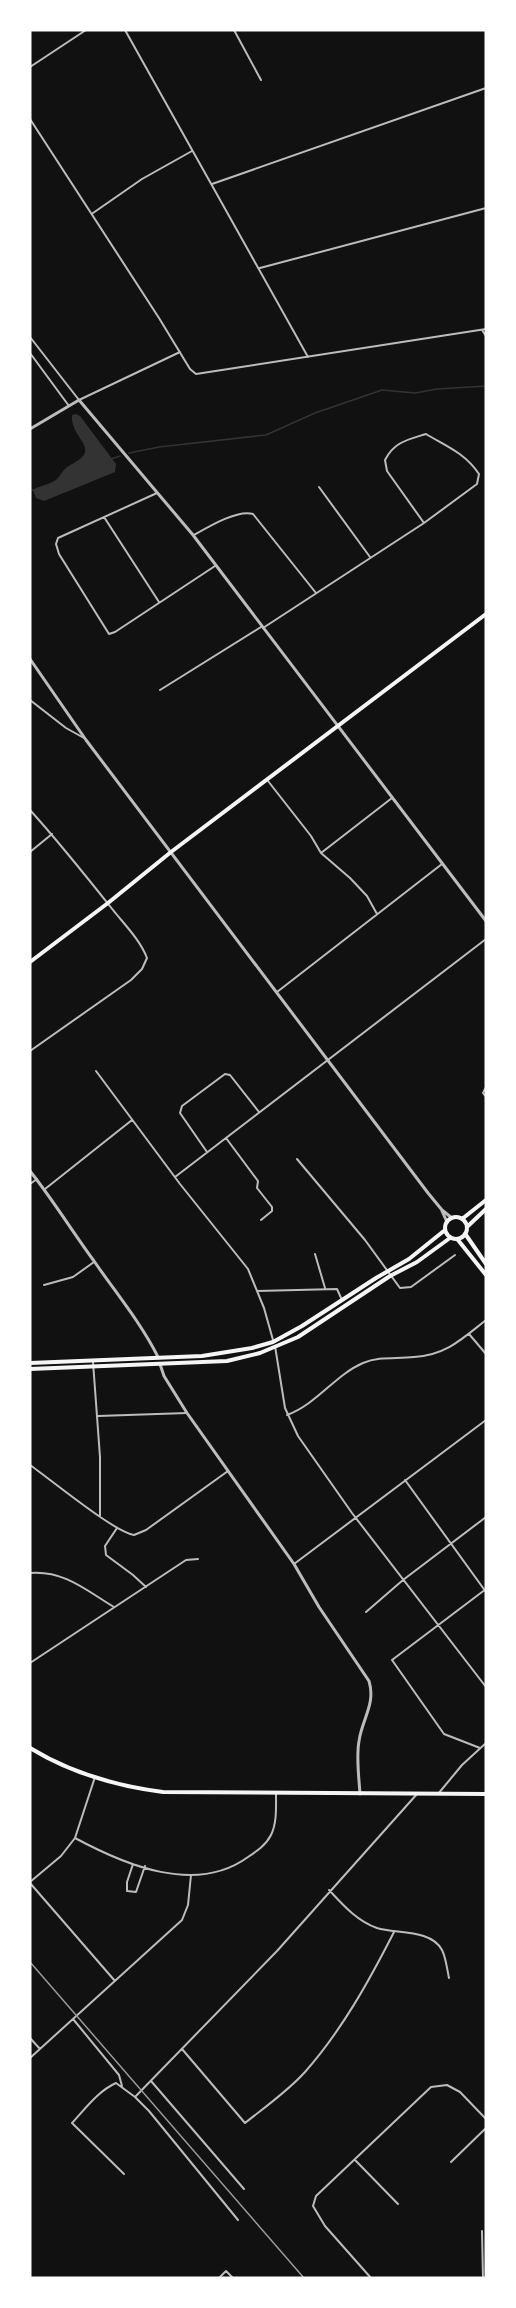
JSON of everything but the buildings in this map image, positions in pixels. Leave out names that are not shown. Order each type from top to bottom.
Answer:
[{"type":"main road","points":[[30,962],[171,852],[268,781],[486,614]]},
{"type":"main road","points":[[30,1369],[227,1353],[273,1342],[419,1252],[445,1230],[447,1222],[452,1218],[462,1219],[486,1200]]},
{"type":"main road","points":[[467,1227],[486,1209]]},
{"type":"main road","points":[[462,1219],[467,1227],[466,1235],[486,1264]]},
{"type":"main road","points":[[445,1230],[450,1238],[458,1240],[486,1275]]},
{"type":"main road","points":[[458,1240],[466,1235]]},
{"type":"main road","points":[[30,1363],[160,1365],[227,1361],[275,1348],[298,1337],[390,1276],[417,1262],[450,1238]]},
{"type":"main road","points":[[30,1748],[55,1762],[95,1778],[163,1792],[486,1794]]},
{"type":"street","points":[[30,67],[86,30]]},
{"type":"street","points":[[125,30],[308,357]]},
{"type":"street","points":[[234,30],[261,80]]},
{"type":"street","points":[[212,184],[486,88]]},
{"type":"street","points":[[30,119],[190,369],[196,374],[484,329],[486,336]]},
{"type":"street","points":[[92,213],[142,179],[192,151]]},
{"type":"street","points":[[260,268],[486,208]]},
{"type":"street","points":[[30,337],[79,400],[193,535],[486,921]]},
{"type":"street","points":[[30,429],[79,400],[180,352]]},
{"type":"street","points":[[30,353],[70,406]]},
{"type":"street","points":[[160,690],[262,628],[424,523],[477,484],[479,474],[471,463],[451,447],[426,434],[401,441],[385,460],[387,471],[424,523]]},
{"type":"street","points":[[319,486],[370,557]]},
{"type":"street","points":[[157,493],[58,538],[56,544],[59,554],[109,634],[215,566]]},
{"type":"street","points":[[193,535],[234,516],[247,512],[253,514],[316,593]]},
{"type":"street","points":[[104,517],[159,602]]},
{"type":"street","points":[[30,659],[86,740],[442,1210],[452,1218]]},
{"type":"street","points":[[30,700],[66,728],[86,740]]},
{"type":"street","points":[[268,781],[311,836],[321,853],[350,878],[367,897],[377,914]]},
{"type":"street","points":[[321,853],[392,798]]},
{"type":"street","points":[[30,810],[108,903],[143,948],[147,958],[142,969],[131,980],[30,1051]]},
{"type":"street","points":[[30,852],[52,834]]},
{"type":"street","points":[[277,992],[442,864]]},
{"type":"street","points":[[175,1177],[486,939]]},
{"type":"street","points":[[96,1071],[175,1177],[248,1269],[278,1356],[279,1376],[287,1415],[309,1454],[486,1687]]},
{"type":"street","points":[[207,1152],[180,1113],[182,1106],[225,1074],[232,1077],[259,1112]]},
{"type":"street","points":[[486,1087],[483,1093],[486,1097]]},
{"type":"street","points":[[45,1189],[132,1120]]},
{"type":"street","points":[[226,1138],[258,1181],[257,1188],[272,1207],[272,1211],[261,1220]]},
{"type":"street","points":[[297,1160],[400,1288],[411,1287],[456,1255]]},
{"type":"street","points":[[30,1171],[45,1189],[141,1329],[158,1357],[170,1388],[294,1564],[319,1607],[366,1676],[370,1686],[371,1706],[358,1745],[360,1794]]},
{"type":"street","points":[[30,1184],[37,1179]]},
{"type":"street","points":[[442,1210],[447,1222]]},
{"type":"street","points":[[315,1254],[325,1288]]},
{"type":"street","points":[[44,1285],[73,1277],[94,1262]]},
{"type":"street","points":[[257,1291],[337,1289],[342,1300]]},
{"type":"street","points":[[287,1415],[306,1406],[363,1363],[381,1358],[417,1357],[446,1350],[486,1320]]},
{"type":"street","points":[[469,1334],[486,1354]]},
{"type":"street","points":[[93,1364],[98,1416],[100,1516]]},
{"type":"street","points":[[98,1416],[187,1413]]},
{"type":"street","points":[[294,1564],[486,1420]]},
{"type":"street","points":[[30,1465],[117,1528],[130,1534],[141,1532],[228,1471]]},
{"type":"street","points":[[405,1480],[486,1591],[438,1624],[392,1660],[444,1734],[480,1748]]},
{"type":"street","points":[[366,1612],[403,1580],[486,1518]]},
{"type":"street","points":[[117,1528],[105,1546],[106,1555],[134,1575],[146,1587]]},
{"type":"street","points":[[30,1663],[186,1560],[198,1559]]},
{"type":"street","points":[[30,1574],[42,1572],[64,1577],[114,1607]]},
{"type":"street","points":[[30,1658],[34,1660]]},
{"type":"street","points":[[438,1794],[462,1765],[486,1743]]},
{"type":"street","points":[[95,1778],[75,1838],[61,1856],[30,1882],[115,1981]]},
{"type":"street","points":[[75,1838],[108,1855],[164,1872],[191,1875],[228,1869],[261,1847],[269,1838],[273,1828],[276,1794]]},
{"type":"street","points":[[135,2097],[277,1951],[417,1794]]},
{"type":"street","points":[[133,1864],[126,1882],[127,1891],[136,1892],[145,1866]]},
{"type":"street","points":[[30,2058],[182,1920],[188,1905],[191,1875]]},
{"type":"street","points":[[329,1890],[366,1923],[394,1932],[421,1936],[441,1949],[449,1978]]},
{"type":"street","points":[[182,2049],[245,2123],[304,2073],[327,2045],[367,1986],[394,1932]]},
{"type":"street","points":[[73,2019],[116,2071],[122,2086]]},
{"type":"street","points":[[30,2037],[40,2049]]},
{"type":"street","points":[[151,2081],[244,2189]]},
{"type":"street","points":[[124,2175],[72,2123],[109,2086],[116,2083],[135,2097],[238,2220]]},
{"type":"street","points":[[371,2278],[325,2226],[313,2206],[316,2196],[431,2087],[447,2085],[460,2092],[486,2119]]},
{"type":"street","points":[[451,2162],[486,2128]]},
{"type":"street","points":[[355,2160],[398,2204]]},
{"type":"street","points":[[482,2231],[483,2278]]},
{"type":"street","points":[[219,2278],[226,2271],[233,2278]]},
{"type":"shaded area","points":[[72,415],[80,416],[116,464],[115,472],[44,501],[36,498],[33,490],[58,478],[65,469],[85,453],[84,445],[73,424]]},
{"type":"waterway","points":[[129,453],[159,447],[266,435],[315,413],[382,390],[415,393],[437,389],[486,386]]},
{"type":"waterway","points":[[111,459],[120,456]]},
{"type":"railway","points":[[30,1962],[304,2278]]}]
